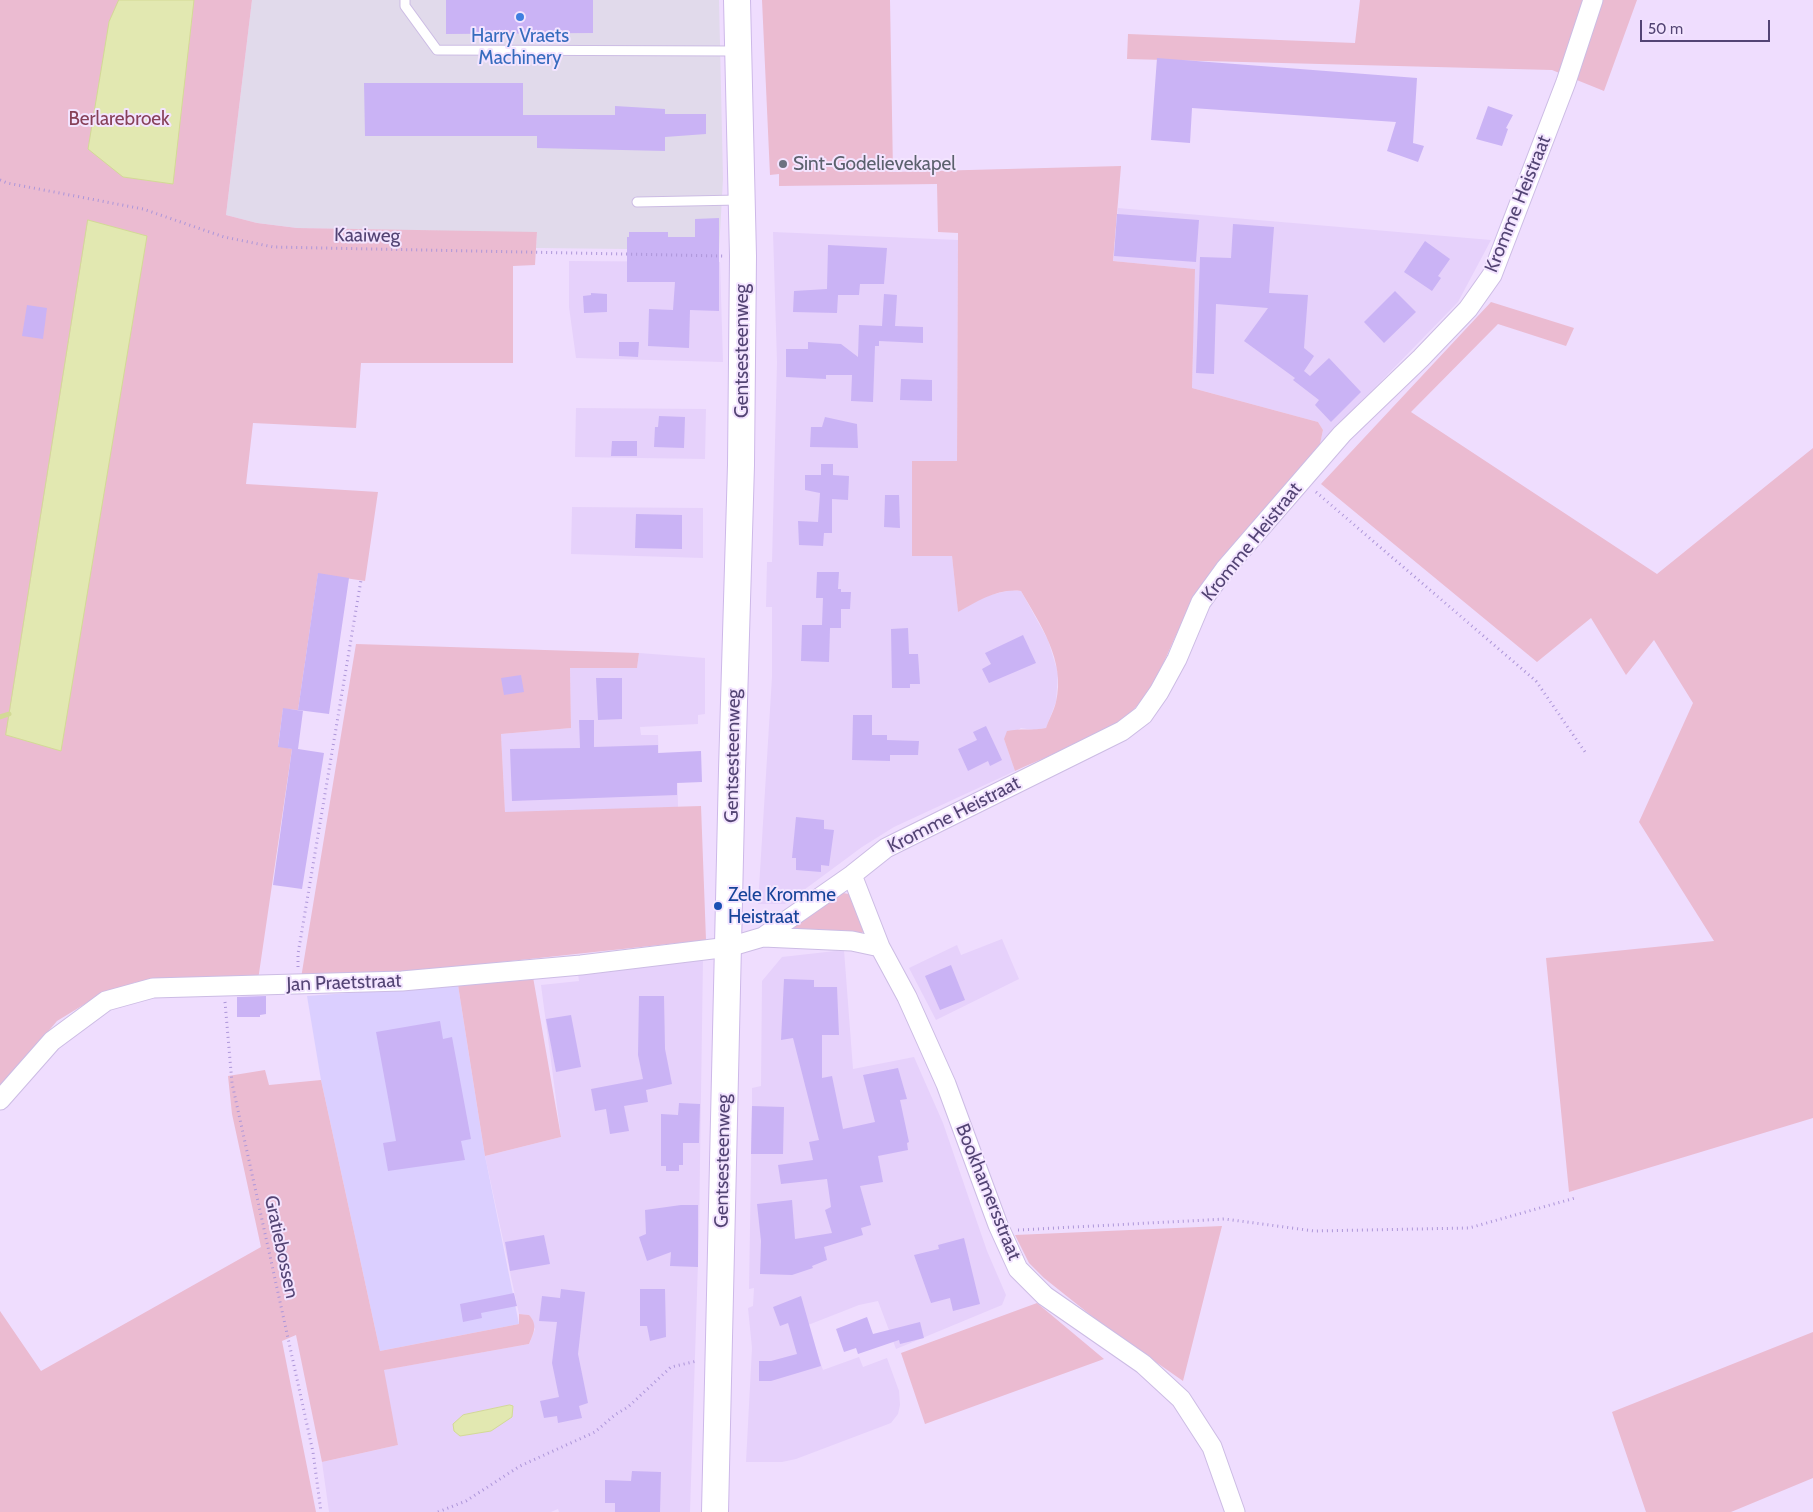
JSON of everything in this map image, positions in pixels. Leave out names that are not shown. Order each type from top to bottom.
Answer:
[{"type":"main road","name":"Gentsesteenweg","points":[[715,1512],[742,465],[743,256],[737,0]]},
{"type":"street","name":"Kromme Heistraat","points":[[729,947],[763,937],[852,875],[886,848],[1122,731],[1143,715],[1159,692],[1177,659],[1202,602],[1225,569],[1342,434],[1421,358],[1468,309],[1492,275],[1562,90],[1593,0]]},
{"type":"street","name":"Bookhamersstraat","points":[[852,875],[880,947],[907,997],[946,1084],[1001,1231],[1018,1268],[1044,1296],[1143,1364],[1181,1399],[1212,1448],[1235,1512]]},
{"type":"street","points":[[763,937],[852,941],[880,947]]},
{"type":"street","name":"Jan Praetstraat","points":[[0,1100],[52,1042],[106,1001],[153,988],[402,981],[581,965],[729,947]]},
{"type":"lane","points":[[405,0],[405,6],[438,50],[738,51]]},
{"type":"lane","points":[[637,202],[741,200]]},
{"type":"path","name":"Kaaiweg","points":[[0,180],[7,183],[143,209],[224,237],[273,248],[743,256]]},
{"type":"path","points":[[1302,480],[1536,681],[1585,752]]},
{"type":"path","points":[[298,984],[298,954],[361,580]]},
{"type":"path","name":"Gratiebossen","points":[[224,987],[232,1083],[313,1452],[321,1512]]},
{"type":"path","points":[[1001,1231],[1225,1220],[1314,1231],[1469,1228],[1575,1198]]},
{"type":"path","points":[[438,1512],[466,1501],[520,1466],[595,1432],[616,1414],[628,1407],[671,1368],[718,1357]]},
{"type":"shaded area","points":[[119,0],[194,0],[173,184],[123,177],[88,149],[109,22]]},
{"type":"shaded area","points":[[252,0],[719,0],[723,179],[719,250],[536,248],[537,233],[297,228],[257,223],[226,215]]},
{"type":"shaded area","points":[[1118,208],[1491,240],[1458,302],[1320,444],[1323,430],[1318,422],[1192,388],[1194,269],[1113,261]]},
{"type":"shaded area","points":[[88,220],[147,236],[61,751],[6,735]]},
{"type":"shaded area","points":[[773,232],[958,240],[957,462],[913,513],[912,556],[952,556],[958,611],[986,596],[1011,590],[1021,591],[1048,640],[1058,673],[1056,702],[1046,728],[1034,730],[1021,728],[1004,739],[1015,771],[894,827],[862,847],[785,904],[758,904],[772,677],[772,607],[766,607],[767,562],[772,562],[777,362]]},
{"type":"shaded area","points":[[569,261],[720,262],[723,362],[576,358],[569,307]]},
{"type":"shaded area","points":[[576,408],[706,409],[705,459],[575,457]]},
{"type":"shaded area","points":[[572,507],[703,508],[703,558],[571,554]]},
{"type":"shaded area","points":[[639,653],[705,658],[705,714],[698,715],[698,724],[640,727],[641,735],[658,735],[659,764],[677,764],[678,807],[505,813],[501,734],[571,728],[570,667],[637,668]]},
{"type":"shaded area","points":[[1002,939],[1019,979],[936,1020],[909,968],[957,945],[961,955]]},
{"type":"shaded area","points":[[844,950],[853,1069],[914,1057],[943,1123],[987,1251],[1006,1295],[1002,1305],[896,1349],[878,1301],[859,1305],[808,1325],[823,1370],[859,1357],[863,1367],[887,1358],[899,1391],[900,1405],[898,1414],[891,1423],[796,1459],[782,1462],[746,1462],[752,1348],[748,1308],[753,1306],[754,1288],[749,1289],[752,1088],[761,1086],[762,981],[782,957]]},
{"type":"shaded area","points":[[703,958],[699,1231],[690,1512],[559,1512],[558,1509],[551,1512],[329,1512],[322,1462],[398,1445],[383,1370],[529,1344],[535,1329],[529,1315],[519,1314],[485,1156],[561,1137],[541,985],[579,981],[578,974]]},
{"type":"shaded area","points":[[458,985],[485,1156],[519,1324],[380,1351],[321,1080],[307,996]]},
{"type":"shaded area","points":[[510,1405],[513,1406],[512,1417],[491,1431],[460,1436],[454,1431],[453,1424],[463,1415]]},
{"type":"green space","name":"Berlarebroek","points":[[0,0],[252,0],[226,215],[257,223],[297,228],[537,232],[535,265],[513,266],[513,363],[361,363],[356,428],[253,423],[246,484],[378,492],[365,581],[318,574],[298,710],[283,709],[278,746],[292,749],[258,980],[136,982],[98,996],[57,1021],[0,1088]]},
{"type":"green space","points":[[762,0],[890,0],[893,172],[1121,166],[1113,261],[1195,269],[1192,388],[1318,422],[1323,430],[1320,444],[1253,522],[1206,584],[1184,618],[1150,689],[1141,701],[1130,713],[1107,729],[1015,771],[1004,739],[1007,731],[1046,728],[1056,702],[1057,672],[1054,658],[1043,630],[1021,591],[996,593],[958,612],[952,556],[912,556],[912,461],[957,461],[958,233],[938,232],[937,184],[779,186],[779,174],[770,175]]},
{"type":"green space","points":[[1360,0],[1637,0],[1604,91],[1552,70],[1127,59],[1128,34],[1355,43]]},
{"type":"green space","points":[[1491,302],[1574,328],[1566,346],[1498,324],[1411,412],[1657,574],[1813,448],[1813,1118],[1569,1192],[1546,958],[1714,941],[1639,822],[1693,703],[1654,640],[1626,675],[1591,618],[1537,662],[1321,484]]},
{"type":"green space","points":[[356,644],[639,653],[637,668],[570,668],[571,728],[501,734],[505,812],[701,806],[706,940],[390,974],[301,978]]},
{"type":"green space","points":[[843,893],[849,894],[864,931],[861,934],[790,929]]},
{"type":"green space","points":[[533,977],[561,1137],[485,1156],[458,985]]},
{"type":"green space","points":[[265,1070],[269,1085],[321,1080],[380,1351],[519,1324],[519,1314],[529,1315],[534,1322],[534,1332],[529,1344],[384,1370],[398,1445],[322,1462],[296,1335],[282,1341],[316,1512],[0,1512],[0,1311],[41,1371],[261,1247],[232,1114],[228,1076]]},
{"type":"green space","points":[[1222,1226],[1183,1381],[1103,1325],[1044,1278],[1029,1263],[1015,1235]]},
{"type":"green space","points":[[1037,1303],[1104,1359],[925,1424],[901,1353]]},
{"type":"green space","points":[[1813,1332],[1813,1478],[1731,1512],[1646,1512],[1612,1412]]},
{"type":"building","name":"Harry Vraets Machinery","points":[[446,0],[593,0],[593,33],[446,34]]},
{"type":"building","points":[[1157,58],[1417,78],[1413,143],[1424,146],[1418,162],[1387,151],[1396,122],[1192,108],[1190,143],[1151,140]]},
{"type":"building","points":[[364,83],[523,83],[523,115],[615,115],[615,106],[665,109],[665,114],[706,114],[706,134],[665,137],[665,151],[537,148],[537,136],[365,136]]},
{"type":"building","points":[[1488,106],[1513,115],[1506,128],[1508,129],[1502,146],[1476,139]]},
{"type":"building","points":[[1117,214],[1199,220],[1196,262],[1114,256]]},
{"type":"building","points":[[719,218],[719,311],[690,310],[689,348],[648,346],[649,309],[673,310],[675,282],[627,282],[627,237],[629,237],[629,232],[668,232],[668,237],[695,237],[695,219]]},
{"type":"building","points":[[1233,224],[1274,227],[1269,293],[1308,295],[1304,348],[1314,356],[1304,371],[1310,376],[1329,358],[1361,392],[1331,422],[1315,405],[1319,400],[1293,380],[1295,378],[1244,341],[1268,308],[1216,304],[1214,374],[1196,373],[1200,257],[1231,258]]},
{"type":"building","points":[[1425,241],[1450,259],[1438,276],[1441,278],[1432,291],[1404,272]]},
{"type":"building","points":[[828,245],[887,248],[884,284],[860,284],[859,295],[838,295],[837,313],[793,312],[794,291],[827,289]]},
{"type":"building","points":[[1395,291],[1416,312],[1384,343],[1364,322]]},
{"type":"building","points":[[591,293],[607,294],[607,312],[584,313],[583,296],[591,295]]},
{"type":"building","points":[[884,294],[897,295],[895,326],[923,327],[923,343],[879,341],[879,346],[875,346],[873,402],[851,401],[852,375],[826,375],[826,379],[786,377],[786,349],[808,349],[808,342],[841,344],[858,357],[859,325],[882,326]]},
{"type":"building","points":[[27,305],[47,308],[43,339],[22,336]]},
{"type":"building","points":[[619,342],[639,342],[638,357],[619,356]]},
{"type":"building","points":[[901,379],[932,380],[932,401],[900,400]]},
{"type":"building","points":[[659,416],[685,417],[684,448],[654,447],[655,427],[658,427]]},
{"type":"building","points":[[825,417],[857,424],[858,448],[810,447],[811,427],[822,427]]},
{"type":"building","points":[[612,441],[637,441],[637,456],[611,456]]},
{"type":"building","points":[[821,464],[833,464],[833,475],[849,476],[848,500],[832,499],[832,533],[824,533],[823,546],[799,545],[798,521],[818,522],[820,493],[805,490],[805,475],[821,475]]},
{"type":"building","points":[[885,495],[899,495],[900,528],[884,527]]},
{"type":"building","points":[[636,514],[682,515],[682,549],[635,548]]},
{"type":"building","points":[[817,572],[839,572],[838,589],[841,589],[841,592],[851,592],[850,609],[841,609],[841,628],[830,628],[829,662],[801,661],[802,625],[822,625],[823,598],[816,598]]},
{"type":"building","points":[[318,573],[349,578],[329,714],[298,710]]},
{"type":"building","points":[[908,628],[909,654],[918,654],[920,684],[910,684],[910,688],[892,688],[891,629]]},
{"type":"building","points":[[1023,635],[1036,663],[989,683],[982,669],[991,664],[985,653]]},
{"type":"building","points":[[521,675],[524,692],[504,695],[501,678]]},
{"type":"building","points":[[596,678],[622,678],[622,719],[598,720]]},
{"type":"building","points":[[283,708],[303,711],[298,749],[324,753],[302,889],[273,885],[292,749],[278,747]]},
{"type":"building","points":[[853,715],[872,715],[872,735],[887,735],[887,740],[919,741],[918,755],[890,755],[890,761],[852,760]]},
{"type":"building","points":[[579,720],[594,720],[594,747],[658,745],[658,753],[701,751],[702,782],[677,783],[677,795],[512,801],[510,749],[580,748]]},
{"type":"building","points":[[986,726],[1002,760],[990,766],[988,761],[968,771],[958,749],[977,740],[973,732]]},
{"type":"building","points":[[796,817],[824,820],[824,829],[834,830],[829,866],[821,865],[821,872],[796,870],[796,858],[792,858]]},
{"type":"building","points":[[951,965],[965,1000],[940,1010],[925,976]]},
{"type":"building","points":[[784,979],[814,980],[814,987],[837,987],[839,1035],[822,1035],[822,1078],[832,1076],[843,1129],[875,1122],[863,1075],[898,1068],[907,1099],[900,1100],[909,1142],[907,1143],[908,1150],[878,1156],[883,1182],[860,1186],[871,1225],[861,1228],[863,1235],[824,1247],[827,1260],[812,1266],[813,1268],[792,1275],[760,1274],[761,1241],[757,1204],[792,1200],[795,1239],[832,1233],[825,1210],[831,1207],[827,1179],[781,1184],[778,1165],[813,1160],[809,1142],[819,1140],[793,1038],[781,1040]]},
{"type":"building","points":[[266,996],[266,1014],[260,1015],[260,1017],[237,1017],[237,997]]},
{"type":"building","points":[[639,996],[664,996],[665,1049],[672,1084],[646,1090],[648,1102],[624,1106],[629,1131],[610,1134],[606,1109],[595,1111],[591,1089],[643,1079],[638,1055]]},
{"type":"building","points":[[571,1015],[581,1067],[556,1072],[546,1019]]},
{"type":"building","points":[[440,1021],[443,1039],[452,1037],[471,1139],[461,1141],[465,1160],[388,1171],[383,1143],[396,1141],[376,1032]]},
{"type":"building","points":[[679,1103],[700,1104],[699,1143],[683,1143],[683,1165],[679,1165],[679,1171],[666,1171],[666,1166],[661,1166],[661,1114],[678,1115]]},
{"type":"building","points":[[752,1106],[784,1107],[783,1154],[751,1154]]},
{"type":"building","points":[[681,1205],[698,1205],[698,1267],[670,1266],[671,1252],[647,1261],[639,1237],[646,1234],[645,1210]]},
{"type":"building","points":[[544,1235],[550,1264],[510,1271],[505,1242]]},
{"type":"building","points":[[964,1238],[980,1304],[953,1311],[950,1298],[931,1303],[914,1255],[939,1249],[938,1245]]},
{"type":"building","points":[[561,1289],[585,1292],[578,1354],[588,1403],[579,1406],[582,1418],[558,1423],[557,1416],[544,1418],[540,1401],[559,1397],[552,1363],[557,1322],[539,1321],[542,1296],[560,1298]]},
{"type":"building","points":[[640,1289],[665,1289],[666,1337],[650,1341],[647,1326],[640,1326]]},
{"type":"building","points":[[514,1293],[517,1306],[481,1313],[482,1318],[463,1322],[460,1304]]},
{"type":"building","points":[[801,1296],[821,1366],[771,1381],[759,1381],[759,1361],[771,1361],[797,1354],[788,1323],[780,1326],[773,1307]]},
{"type":"building","points":[[867,1317],[873,1334],[920,1322],[924,1338],[900,1344],[899,1340],[858,1354],[856,1348],[844,1352],[836,1329]]},
{"type":"building","points":[[632,1471],[661,1472],[660,1512],[615,1512],[615,1503],[605,1503],[605,1480],[631,1481]]},
{"type":"waterway","points":[[0,717],[9,714]]},
{"type":"place","name":"Harry Vraets Machinery","points":[[520,17]]},
{"type":"place","name":"Sint-Godelievekapel","points":[[783,164]]},
{"type":"place","name":"Zele Kromme Heistraat","points":[[718,906]]}]
